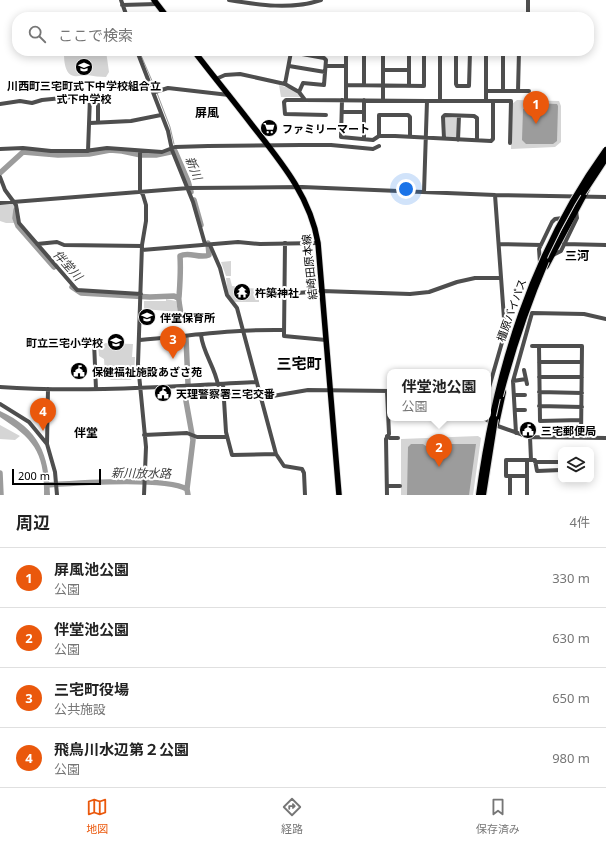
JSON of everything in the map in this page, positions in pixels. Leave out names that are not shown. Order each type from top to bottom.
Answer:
[{"type":"highway","name":"橿原バイパス","points":[[484,495],[495,425],[514,350],[526,312],[550,256],[575,209],[579,196],[606,149]]},
{"type":"highway","points":[[491,419],[509,347],[521,310],[540,265],[576,197],[606,149]]},
{"type":"highway","name":"橿原バイパス","points":[[491,406],[508,347],[540,263],[563,218],[606,159]]},
{"type":"highway","points":[[484,495],[497,411],[513,349],[525,312],[560,234],[606,159]]},
{"type":"highway","name":"橿原バイパス","points":[[478,495],[487,421]]},
{"type":"highway","points":[[478,495],[491,421]]},
{"type":"main road","points":[[156,2],[163,12]]},
{"type":"main road","name":"結崎田原本線","points":[[198,56],[268,145],[299,188],[314,223],[318,243],[339,495]]},
{"type":"street","points":[[229,0],[281,6],[321,0]]},
{"type":"street","points":[[528,0],[528,12]]},
{"type":"street","points":[[125,12],[122,2],[156,2]]},
{"type":"street","points":[[139,56],[168,131],[172,149],[189,188],[204,244]]},
{"type":"street","points":[[285,84],[290,56]]},
{"type":"street","points":[[299,92],[302,83],[324,85],[326,60],[324,58],[313,56]]},
{"type":"street","points":[[346,56],[346,85],[342,112],[341,137],[373,140],[379,136],[427,137],[491,141],[493,139],[493,101]]},
{"type":"street","points":[[364,56],[364,85]]},
{"type":"street","points":[[383,56],[383,100]]},
{"type":"street","points":[[408,85],[409,56]]},
{"type":"street","points":[[346,85],[424,86],[424,56]]},
{"type":"street","points":[[440,56],[440,101]]},
{"type":"street","points":[[456,56],[457,86],[469,86],[470,56]]},
{"type":"street","points":[[486,101],[487,56]]},
{"type":"street","points":[[503,56],[503,91]]},
{"type":"street","points":[[518,91],[519,56]]},
{"type":"street","points":[[289,66],[325,72]]},
{"type":"street","points":[[326,66],[346,66]]},
{"type":"street","points":[[383,70],[408,70]]},
{"type":"street","points":[[216,79],[225,75],[240,74],[285,84],[299,92],[305,100]]},
{"type":"street","points":[[154,92],[163,88],[174,88],[228,95]]},
{"type":"street","points":[[486,91],[529,91]]},
{"type":"street","points":[[88,151],[90,97]]},
{"type":"street","points":[[0,104],[20,100],[32,103],[51,98],[98,98],[98,123]]},
{"type":"street","points":[[326,115],[285,114],[284,102],[286,100],[511,101],[510,142]]},
{"type":"street","points":[[364,100],[364,139]]},
{"type":"street","points":[[424,192],[427,101]]},
{"type":"street","points":[[342,112],[364,112]]},
{"type":"street","points":[[90,123],[131,122],[161,115]]},
{"type":"street","points":[[379,136],[379,115],[408,115],[410,118],[410,137]]},
{"type":"street","points":[[458,116],[458,140]]},
{"type":"street","points":[[444,138],[443,117],[476,117],[477,140]]},
{"type":"street","points":[[0,149],[23,148],[51,151],[88,151],[107,148],[124,148],[140,152],[162,152],[172,149],[208,146],[331,145],[373,149],[379,146]]},
{"type":"street","points":[[140,152],[139,175],[141,192],[146,205],[146,221],[142,248],[138,364],[146,447],[144,495]]},
{"type":"street","points":[[0,177],[5,190],[15,203],[18,211],[17,218],[19,223],[78,290],[141,296]]},
{"type":"street","points":[[0,203],[189,188],[299,188],[495,195],[606,197]]},
{"type":"street","points":[[491,381],[505,332],[500,244],[495,195]]},
{"type":"street","points":[[550,256],[559,253],[564,244],[577,218],[575,209]]},
{"type":"street","points":[[540,263],[538,252],[552,222],[555,219],[563,218]]},
{"type":"street","points":[[37,244],[57,242],[64,245],[142,248],[204,244],[210,245],[238,242],[318,243]]},
{"type":"street","points":[[285,243],[284,336],[326,340]]},
{"type":"street","points":[[500,244],[541,245]]},
{"type":"street","points":[[564,244],[606,245]]},
{"type":"street","points":[[210,245],[220,268],[227,295],[237,308],[244,330],[256,382],[276,454],[284,466],[302,470],[304,473],[305,495]]},
{"type":"street","points":[[285,294],[322,291],[410,294],[429,292],[475,278],[501,278]]},
{"type":"street","points":[[516,433],[513,381],[532,313],[584,314],[606,319]]},
{"type":"street","points":[[140,340],[201,336],[244,330],[284,330]]},
{"type":"street","points":[[201,336],[203,347],[221,384],[227,437],[232,455],[276,454]]},
{"type":"street","points":[[94,342],[96,389]]},
{"type":"street","points":[[532,346],[582,346],[581,438]]},
{"type":"street","points":[[539,346],[540,421],[581,420]]},
{"type":"street","points":[[539,362],[582,362]]},
{"type":"street","points":[[524,370],[528,384]]},
{"type":"street","points":[[539,377],[582,377]]},
{"type":"street","points":[[513,381],[526,379]]},
{"type":"street","points":[[0,387],[96,389],[256,382]]},
{"type":"street","points":[[48,389],[47,444],[56,482],[57,495]]},
{"type":"street","points":[[261,398],[308,390],[387,391]]},
{"type":"street","points":[[539,392],[582,393]]},
{"type":"street","points":[[514,395],[524,395]]},
{"type":"street","points":[[0,404],[29,422],[47,444]]},
{"type":"street","points":[[540,406],[582,406]]},
{"type":"street","points":[[515,410],[525,410]]},
{"type":"street","points":[[387,421],[387,495]]},
{"type":"street","points":[[489,421],[495,425],[530,437],[606,438]]},
{"type":"street","points":[[144,435],[187,433],[197,437],[227,437]]},
{"type":"street","points":[[387,436],[390,438],[398,438]]},
{"type":"street","points":[[527,495],[527,476],[531,460],[530,437]]},
{"type":"street","points":[[527,476],[506,476],[506,460],[558,462]]},
{"type":"street","points":[[531,460],[536,471],[558,470]]},
{"type":"street","points":[[510,476],[510,495]]},
{"type":"street","points":[[387,486],[400,486]]},
{"type":"shaded area","points":[[64,56],[107,56],[109,72],[106,77],[71,75],[66,69]]},
{"type":"shaded area","points":[[279,85],[295,90],[301,97],[281,97]]},
{"type":"shaded area","points":[[517,100],[559,101],[561,106],[561,142],[555,147],[511,149],[512,104]]},
{"type":"shaded area","points":[[533,103],[557,104],[558,106],[557,141],[553,144],[526,144],[522,140],[523,109]]},
{"type":"shaded area","points":[[446,117],[458,118],[457,138],[446,137]]},
{"type":"shaded area","points":[[0,205],[15,205],[14,223],[0,221]]},
{"type":"shaded area","points":[[231,261],[231,276],[226,276],[221,262]]},
{"type":"shaded area","points":[[226,278],[230,278],[232,286],[259,289],[259,302],[235,302],[228,294]]},
{"type":"shaded area","points":[[166,299],[176,301],[178,312],[144,309],[144,301],[166,301]]},
{"type":"shaded area","points":[[101,343],[133,344],[132,357],[135,357],[134,375],[131,380],[111,380],[105,374],[104,359],[99,356],[98,345]]},
{"type":"shaded area","points":[[0,411],[24,426],[39,444],[47,467],[50,495],[44,495],[42,468],[35,448],[29,440],[0,417]]},
{"type":"shaded area","points":[[0,425],[20,436],[15,440],[0,439]]},
{"type":"shaded area","points":[[478,436],[481,438],[473,495],[401,495],[401,439]]},
{"type":"shaded area","points":[[411,444],[435,446],[438,444],[476,444],[469,495],[407,495],[408,447]]},
{"type":"waterway","points":[[141,56],[156,90]]},
{"type":"waterway","points":[[157,93],[170,127],[174,144]]},
{"type":"waterway","name":"新川","points":[[0,173],[23,152],[58,155],[89,154],[110,150],[141,155],[156,155],[175,151],[188,181],[191,192]]},
{"type":"waterway","name":"新川","points":[[194,200],[201,225]]},
{"type":"waterway","name":"伴堂川","points":[[16,210],[15,218],[18,226],[54,267]]},
{"type":"waterway","name":"新川","points":[[182,322],[179,299],[180,256],[187,254],[202,256],[209,255],[208,243]]},
{"type":"waterway","name":"伴堂川","points":[[72,287],[81,293],[150,297],[174,296],[178,298]]},
{"type":"waterway","name":"新川","points":[[186,338],[188,384]]},
{"type":"waterway","name":"新川","points":[[186,401],[193,440],[187,489],[188,495]]},
{"type":"waterway","points":[[0,473],[1,495]]},
{"type":"waterway","name":"新川放水路","points":[[47,485],[98,482],[140,482],[176,485],[187,489]]},
{"type":"place","name":"川西町三宅町式下中学校組合立 式下中学校","points":[[84,67]]},
{"type":"place","name":"屏風池公園","points":[[536,124]]},
{"type":"place","name":"ファミリーマート","points":[[269,128]]},
{"type":"place","name":"杵築神社","points":[[242,292]]},
{"type":"place","name":"伴堂保育所","points":[[147,317]]},
{"type":"place","name":"町立三宅小学校","points":[[116,342]]},
{"type":"place","name":"三宅町役場","points":[[173,359]]},
{"type":"place","name":"保健福祉施設あざさ苑","points":[[79,371]]},
{"type":"place","name":"天理警察署三宅交番","points":[[163,393]]},
{"type":"place","name":"三宅郵便局","points":[[528,430]]},
{"type":"place","name":"飛鳥川水辺第２公園","points":[[43,431]]},
{"type":"place","name":"伴堂池公園","points":[[439,467]]},
{"type":"district","name":"屏風","points":[[207,112]]},
{"type":"district","name":"三河","points":[[577,255]]},
{"type":"district","name":"三宅町","points":[[299,363]]},
{"type":"district","name":"伴堂","points":[[86,432]]}]
